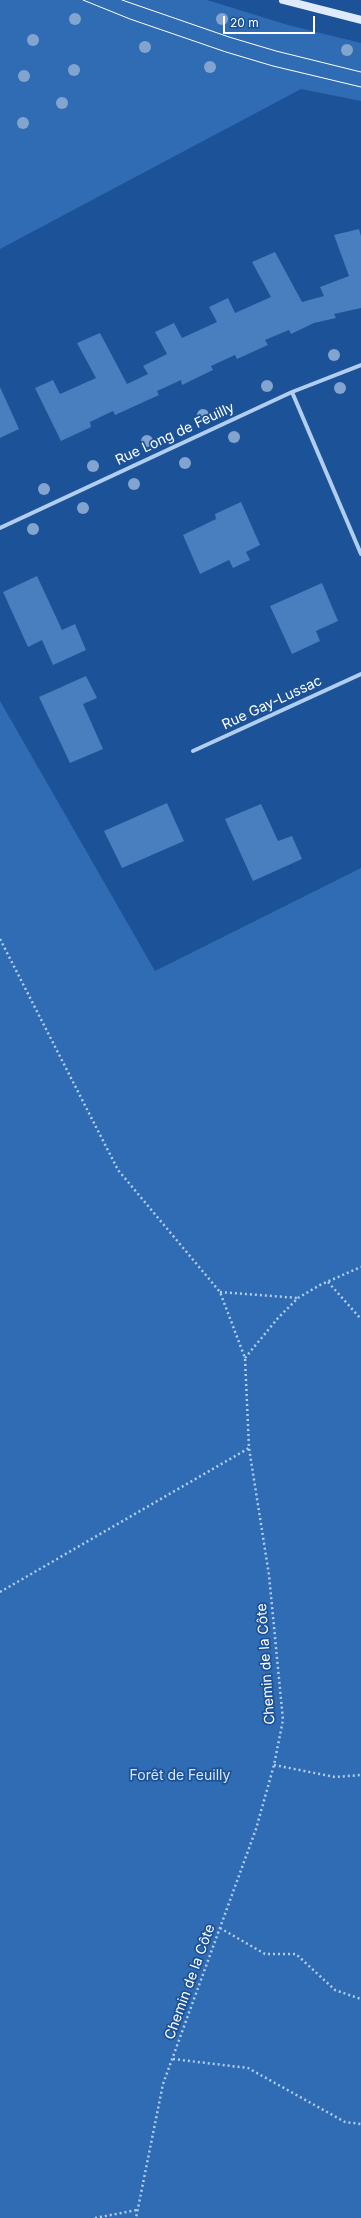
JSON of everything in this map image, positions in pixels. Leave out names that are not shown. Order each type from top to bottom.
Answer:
[{"type":"street","points":[[283,0],[361,20]]},
{"type":"street","name":"Rue Long de Feuilly","points":[[0,528],[292,392],[361,365]]},
{"type":"street","points":[[292,392],[361,554]]},
{"type":"street","name":"Rue Gay-Lussac","points":[[193,751],[361,674]]},
{"type":"path","name":"Chemin de la Côte","points":[[0,939],[118,1170],[220,1292],[245,1358],[249,1448],[269,1575],[283,1720],[274,1765],[256,1829],[163,2084],[136,2218]]},
{"type":"path","points":[[245,1358],[278,1318],[298,1298],[328,1281],[361,1267]]},
{"type":"path","points":[[328,1281],[361,1319]]},
{"type":"path","points":[[220,1292],[298,1298]]},
{"type":"path","points":[[0,1592],[249,1448]]},
{"type":"path","points":[[274,1765],[335,1777],[361,1775]]},
{"type":"path","points":[[220,1928],[265,1954],[296,1954],[335,1990],[361,2000]]},
{"type":"path","points":[[173,2059],[248,2068],[345,2122],[361,2124]]},
{"type":"path","points":[[95,2218],[137,2210]]},
{"type":"green space","points":[[0,0],[207,0],[288,25],[361,43],[361,101],[301,89],[0,249]]},
{"type":"green space","name":"Forêt de Feuilly","points":[[0,701],[155,971],[361,868],[361,2218],[0,2218]]},
{"type":"building","points":[[359,229],[361,236],[361,308],[334,314],[336,318],[314,323],[291,334],[289,330],[265,340],[268,345],[237,359],[235,355],[211,366],[213,370],[182,385],[181,380],[157,391],[159,395],[115,415],[113,411],[90,422],[91,427],[61,441],[35,388],[53,380],[60,394],[96,378],[77,343],[100,333],[127,384],[148,374],[143,366],[167,354],[155,332],[174,323],[182,338],[217,322],[209,307],[228,298],[235,313],[271,297],[252,262],[275,252],[302,302],[324,296],[320,287],[349,276],[334,235]]},
{"type":"building","points":[[0,387],[19,429],[0,438]]},
{"type":"building","points":[[241,502],[260,545],[246,552],[250,560],[233,568],[229,560],[200,574],[183,535],[216,519],[215,514]]},
{"type":"building","points":[[37,576],[62,630],[75,624],[86,650],[53,665],[42,640],[28,647],[3,592]]},
{"type":"building","points":[[322,583],[338,621],[316,631],[320,641],[292,654],[270,606]]},
{"type":"building","points":[[86,676],[97,698],[83,704],[103,749],[70,763],[39,697]]},
{"type":"building","points":[[167,803],[184,841],[122,868],[104,831]]},
{"type":"building","points":[[261,804],[278,841],[292,836],[302,859],[253,881],[225,819]]},
{"type":"tram line","points":[[83,0],[130,19],[226,52],[273,66],[361,87]]},
{"type":"tram line","points":[[122,0],[229,37],[276,51],[361,72]]}]
